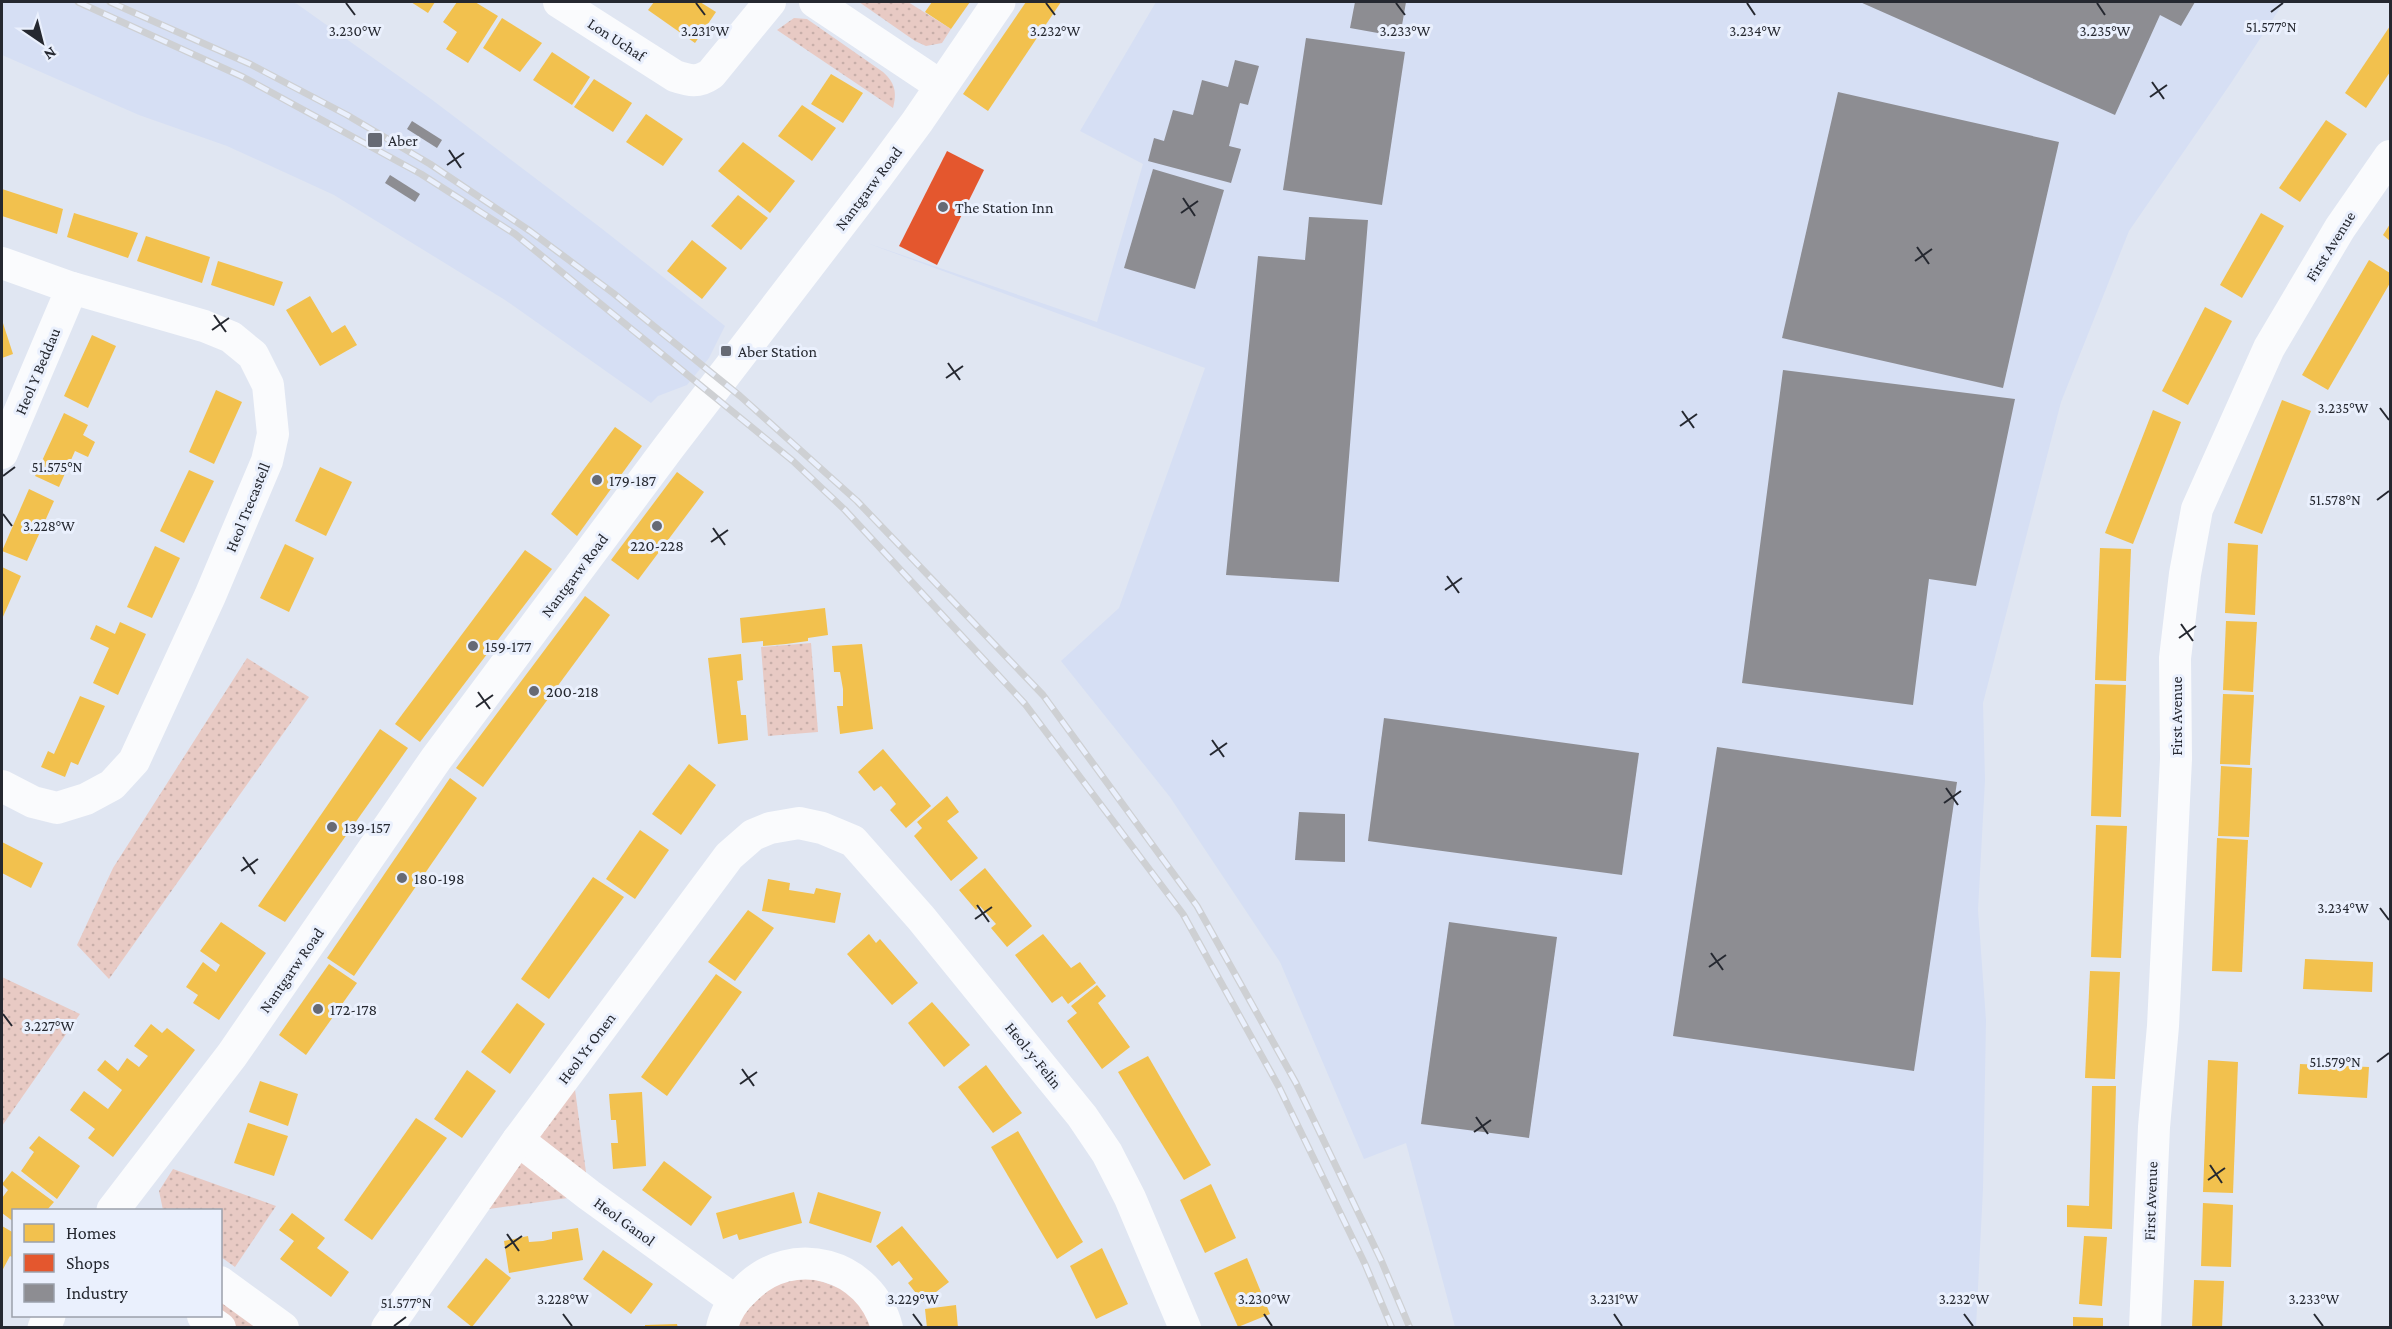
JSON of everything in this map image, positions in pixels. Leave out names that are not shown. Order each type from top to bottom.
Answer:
[{"type":"main road","name":"Nantgarw Road","points":[[117,1209],[232,1055],[436,759],[669,447],[870,186],[999,2]]},
{"type":"street","name":"Lon Uchaf","points":[[559,2],[675,76],[690,81],[701,81],[711,74],[770,2]]},
{"type":"street","points":[[815,2],[941,86]]},
{"type":"street","name":"First Avenue","points":[[2145,1328],[2154,1127],[2163,1026],[2176,759],[2175,658],[2185,574],[2197,510],[2269,348],[2340,228],[2391,156]]},
{"type":"street","name":"Heol Trecastell","points":[[2,263],[72,288],[204,326],[231,337],[253,355],[268,385],[273,434],[267,461],[210,596],[134,761],[112,785],[86,799],[57,808],[33,802],[2,786]]},
{"type":"street","name":"Heol Y Beddau","points":[[2,453],[72,288]]},
{"type":"street","name":"Heol Yr Onen","points":[[387,1328],[518,1140],[729,856],[753,835],[770,828],[799,824],[822,828]]},
{"type":"street","name":"Heol-y-Felin","points":[[822,828],[853,841],[872,861],[1020,1037],[1082,1116],[1107,1153],[1130,1198],[1185,1328]]},
{"type":"street","name":"Heol Ganol","points":[[518,1140],[589,1195],[728,1314],[757,1278],[784,1265],[813,1263],[842,1271],[866,1288],[883,1312],[887,1328]]},
{"type":"street","points":[[222,1283],[283,1328]]},
{"type":"street","points":[[204,1317],[220,1328]]},
{"type":"shaded area","points":[[2,2],[292,2],[297,4],[431,99],[725,326],[709,358],[687,385],[658,396],[651,403],[505,300],[334,195],[227,146],[139,115],[2,55]]},
{"type":"shaded area","points":[[859,2],[908,2],[951,29],[942,43],[926,46],[915,41]]},
{"type":"shaded area","points":[[1156,2],[2284,2],[2129,231],[2061,402],[1983,703],[1985,780],[1978,910],[1986,1020],[1983,1189],[1976,1327],[1455,1327],[1406,1143],[1364,1159],[1280,962],[1170,797],[1061,661],[1119,608],[1205,368],[867,243],[1097,322],[1143,164],[1080,131]]},
{"type":"shaded area","points":[[794,18],[807,19],[883,72],[894,88],[893,108],[777,30]]},
{"type":"shaded area","points":[[811,643],[818,732],[768,736],[761,647]]},
{"type":"shaded area","points":[[247,658],[309,697],[109,979],[77,945],[113,868]]},
{"type":"shaded area","points":[[2,977],[80,1014],[2,1126]]},
{"type":"shaded area","points":[[572,1067],[589,1195],[468,1212]]},
{"type":"shaded area","points":[[173,1169],[276,1206],[235,1267],[222,1258],[222,1209],[163,1209],[159,1191]]},
{"type":"shaded area","points":[[810,1277],[853,1293],[876,1328],[737,1328],[749,1306],[766,1291],[786,1282]]},
{"type":"shaded area","points":[[222,1283],[283,1327],[220,1327]]},
{"type":"building: Homes","points":[[411,2],[435,2],[428,13]]},
{"type":"building: Homes","points":[[457,2],[475,2],[498,16],[468,63],[446,49],[457,32],[443,22]]},
{"type":"building: Homes","points":[[654,2],[700,2],[716,12],[695,43],[648,10]]},
{"type":"building: Homes","points":[[932,2],[970,2],[951,29],[925,12]]},
{"type":"building: Homes","points":[[1026,2],[1061,2],[988,111],[963,94]]},
{"type":"building: Homes","points":[[502,18],[542,43],[520,72],[483,48]]},
{"type":"building: Homes","points":[[2390,26],[2390,72],[2366,108],[2345,93]]},
{"type":"building: Homes","points":[[552,52],[590,77],[572,105],[533,80]]},
{"type":"building: Homes","points":[[831,74],[863,93],[843,123],[811,104]]},
{"type":"building: Homes","points":[[594,79],[632,103],[613,132],[574,107]]},
{"type":"building: Homes","points":[[802,105],[836,128],[812,161],[778,136]]},
{"type":"building: Homes","points":[[646,114],[683,139],[663,166],[626,142]]},
{"type":"building: Homes","points":[[2326,120],[2347,134],[2300,202],[2279,188]]},
{"type":"building: Homes","points":[[743,142],[795,181],[770,213],[718,171]]},
{"type":"building: Homes","points":[[2,189],[63,209],[57,234],[2,216]]},
{"type":"building: Homes","points":[[738,195],[768,218],[741,250],[711,226]]},
{"type":"building: Homes","points":[[74,213],[138,233],[128,258],[67,237]]},
{"type":"building: Homes","points":[[2261,213],[2284,226],[2242,298],[2220,285]]},
{"type":"building: Homes","points":[[2390,224],[2390,241],[2383,235]]},
{"type":"building: Homes","points":[[146,236],[210,257],[202,283],[137,261]]},
{"type":"building: Homes","points":[[692,240],[727,268],[702,299],[667,271]]},
{"type":"building: Homes","points":[[2369,260],[2390,273],[2390,283],[2328,390],[2302,375]]},
{"type":"building: Homes","points":[[218,261],[283,282],[274,306],[211,285]]},
{"type":"building: Homes","points":[[310,296],[332,333],[345,325],[357,345],[320,366],[286,310]]},
{"type":"building: Homes","points":[[2205,307],[2232,321],[2188,405],[2162,391]]},
{"type":"building: Homes","points":[[2,320],[13,354],[2,358]]},
{"type":"building: Homes","points":[[92,335],[116,346],[88,408],[64,396]]},
{"type":"building: Homes","points":[[216,390],[242,402],[214,464],[189,452]]},
{"type":"building: Homes","points":[[2282,400],[2311,411],[2262,534],[2234,523]]},
{"type":"building: Homes","points":[[2153,410],[2181,422],[2133,544],[2105,533]]},
{"type":"building: Homes","points":[[64,413],[88,425],[83,435],[95,442],[88,457],[75,451],[59,487],[35,476]]},
{"type":"building: Homes","name":"179-187","points":[[615,427],[642,446],[577,536],[551,514]]},
{"type":"building: Homes","points":[[320,467],[352,482],[326,536],[295,521]]},
{"type":"building: Homes","points":[[189,470],[214,481],[184,543],[160,531]]},
{"type":"building: Homes","name":"220-228","points":[[677,472],[704,492],[638,580],[611,560]]},
{"type":"building: Homes","points":[[29,489],[54,501],[27,561],[2,551]]},
{"type":"building: Homes","points":[[2228,543],[2258,545],[2255,615],[2225,613]]},
{"type":"building: Homes","points":[[285,544],[314,558],[289,612],[260,598]]},
{"type":"building: Homes","points":[[155,546],[180,558],[152,618],[127,607]]},
{"type":"building: Homes","points":[[2100,548],[2131,549],[2126,681],[2095,680]]},
{"type":"building: Homes","name":"159-177","points":[[525,550],[552,569],[420,742],[395,724]]},
{"type":"building: Homes","points":[[2,567],[21,576],[2,619]]},
{"type":"building: Homes","name":"200-218","points":[[585,596],[610,615],[483,787],[456,768]]},
{"type":"building: Homes","points":[[825,608],[828,635],[786,644],[763,646],[763,641],[742,643],[740,618]]},
{"type":"building: Homes","points":[[2226,621],[2257,622],[2253,692],[2223,690]]},
{"type":"building: Homes","points":[[120,622],[146,634],[118,695],[93,683],[109,648],[90,639],[96,625],[115,634]]},
{"type":"building: Homes","points":[[862,644],[873,729],[840,734],[837,706],[843,706],[843,689],[840,672],[834,672],[832,646]]},
{"type":"building: Homes","points":[[741,654],[743,680],[737,681],[741,715],[746,715],[748,740],[718,744],[708,658]]},
{"type":"building: Homes","points":[[2095,684],[2126,685],[2121,817],[2091,816]]},
{"type":"building: Homes","points":[[2223,694],[2254,695],[2250,765],[2220,764]]},
{"type":"building: Homes","points":[[80,696],[105,706],[78,765],[71,762],[65,777],[41,767],[48,751],[54,754]]},
{"type":"building: Homes","name":"139-157","points":[[380,729],[408,748],[285,922],[258,906]]},
{"type":"building: Homes","points":[[883,749],[931,806],[906,828],[890,810],[896,804],[889,795],[881,786],[874,791],[858,772]]},
{"type":"building: Homes","points":[[689,764],[716,785],[681,835],[652,814]]},
{"type":"building: Homes","points":[[2221,766],[2252,768],[2249,837],[2218,836]]},
{"type":"building: Homes","name":"180-198","points":[[450,778],[477,798],[354,976],[327,958]]},
{"type":"building: Homes","points":[[947,796],[959,812],[947,821],[978,858],[951,881],[914,836],[922,828],[917,822]]},
{"type":"building: Homes","points":[[2096,825],[2127,826],[2121,958],[2091,957]]},
{"type":"building: Homes","points":[[640,830],[669,850],[635,899],[606,879]]},
{"type":"building: Homes","points":[[2217,838],[2248,840],[2242,972],[2212,971]]},
{"type":"building: Homes","points":[[2,842],[43,863],[31,888],[2,873]]},
{"type":"building: Homes","points":[[985,868],[1032,926],[1007,947],[991,928],[996,924],[980,906],[976,910],[959,890]]},
{"type":"building: Homes","points":[[593,877],[624,897],[549,999],[521,979]]},
{"type":"building: Homes","points":[[768,879],[790,883],[789,890],[814,894],[816,888],[841,893],[835,923],[762,911]]},
{"type":"building: Homes","points":[[748,910],[774,928],[735,981],[708,962]]},
{"type":"building: Homes","points":[[221,922],[266,953],[219,1020],[193,1003],[198,995],[186,987],[203,962],[216,972],[220,965],[200,951]]},
{"type":"building: Homes","points":[[869,934],[876,943],[880,939],[918,983],[892,1005],[847,954]]},
{"type":"building: Homes","points":[[1043,934],[1071,968],[1080,962],[1096,983],[1068,1004],[1062,996],[1052,1003],[1015,955]]},
{"type":"building: Homes","points":[[2305,959],[2373,962],[2372,992],[2303,989]]},
{"type":"building: Homes","name":"172-178","points":[[329,964],[357,983],[306,1055],[279,1035]]},
{"type":"building: Homes","points":[[2090,971],[2120,972],[2115,1079],[2085,1078]]},
{"type":"building: Homes","points":[[716,974],[742,992],[667,1096],[641,1077]]},
{"type":"building: Homes","points":[[1097,985],[1106,996],[1098,1003],[1130,1047],[1102,1069],[1067,1021],[1077,1013],[1071,1006]]},
{"type":"building: Homes","points":[[932,1002],[970,1045],[944,1067],[908,1023]]},
{"type":"building: Homes","points":[[517,1003],[545,1024],[510,1074],[481,1052]]},
{"type":"building: Homes","points":[[151,1024],[162,1033],[167,1028],[195,1050],[113,1157],[88,1138],[95,1129],[70,1110],[84,1091],[108,1109],[122,1090],[97,1070],[105,1060],[118,1071],[127,1058],[139,1067],[148,1056],[134,1046]]},
{"type":"building: Homes","points":[[1148,1056],[1211,1165],[1184,1180],[1118,1072]]},
{"type":"building: Homes","points":[[2208,1060],[2238,1062],[2233,1193],[2203,1192]]},
{"type":"building: Homes","points":[[2300,1064],[2369,1067],[2367,1098],[2298,1094]]},
{"type":"building: Homes","points":[[986,1065],[1022,1113],[993,1133],[958,1087]]},
{"type":"building: Homes","points":[[467,1070],[496,1091],[462,1138],[434,1119]]},
{"type":"building: Homes","points":[[260,1081],[298,1094],[288,1126],[249,1112]]},
{"type":"building: Homes","points":[[2092,1086],[2116,1086],[2112,1229],[2067,1227],[2067,1205],[2089,1206]]},
{"type":"building: Homes","points":[[642,1092],[646,1166],[613,1169],[611,1143],[618,1143],[616,1120],[611,1120],[609,1094]]},
{"type":"building: Homes","points":[[416,1118],[447,1138],[372,1240],[344,1220]]},
{"type":"building: Homes","points":[[248,1123],[288,1136],[274,1176],[234,1163]]},
{"type":"building: Homes","points":[[1018,1131],[1083,1242],[1057,1259],[991,1147]]},
{"type":"building: Homes","points":[[39,1136],[80,1166],[57,1199],[21,1171],[34,1152],[29,1148]]},
{"type":"building: Homes","points":[[664,1161],[712,1197],[691,1226],[642,1190]]},
{"type":"building: Homes","points":[[12,1171],[54,1202],[48,1209],[12,1209],[12,1220],[2,1213],[2,1198],[8,1190],[2,1184]]},
{"type":"building: Homes","points":[[1211,1184],[1236,1238],[1205,1253],[1180,1200]]},
{"type":"building: Homes","points":[[794,1192],[802,1223],[739,1240],[737,1234],[723,1239],[716,1213]]},
{"type":"building: Homes","points":[[818,1192],[881,1212],[871,1243],[809,1223]]},
{"type":"building: Homes","points":[[2203,1203],[2233,1205],[2231,1267],[2201,1266]]},
{"type":"building: Homes","points":[[292,1213],[325,1238],[317,1248],[349,1272],[331,1297],[280,1259],[294,1241],[279,1230]]},
{"type":"building: Homes","points":[[2,1226],[12,1232],[12,1257],[10,1256],[2,1271]]},
{"type":"building: Homes","points":[[902,1226],[949,1282],[923,1302],[908,1283],[913,1279],[899,1261],[892,1266],[876,1246]]},
{"type":"building: Homes","points":[[578,1228],[583,1260],[509,1273],[504,1241],[528,1236],[529,1242],[543,1241],[552,1239],[552,1232]]},
{"type":"building: Homes","points":[[2084,1236],[2107,1237],[2102,1306],[2079,1304]]},
{"type":"building: Homes","points":[[1102,1248],[1128,1304],[1096,1319],[1070,1266]]},
{"type":"building: Homes","points":[[603,1250],[653,1284],[631,1314],[583,1279]]},
{"type":"building: Homes","points":[[486,1258],[511,1278],[472,1327],[447,1307]]},
{"type":"building: Homes","points":[[1247,1258],[1270,1314],[1238,1327],[1214,1273]]},
{"type":"building: Homes","points":[[2194,1280],[2224,1281],[2222,1328],[2192,1328]]},
{"type":"building: Homes","points":[[956,1305],[958,1328],[927,1328],[925,1309]]},
{"type":"building: Homes","points":[[2073,1317],[2103,1318],[2103,1328],[2073,1328]]},
{"type":"building: Homes","points":[[677,1324],[678,1328],[645,1328],[645,1325]]},
{"type":"building: Shops","points":[[947,151],[984,170],[937,265],[899,246]]},
{"type":"building: Industry","points":[[1355,2],[1406,2],[1400,37],[1350,28]]},
{"type":"building: Industry","points":[[1860,2],[2195,2],[2181,26],[2160,15],[2115,115]]},
{"type":"building: Industry","points":[[1306,38],[1405,52],[1382,205],[1283,190]]},
{"type":"building: Industry","points":[[1235,60],[1259,66],[1248,105],[1240,103],[1229,146],[1241,149],[1231,183],[1148,161],[1154,138],[1164,141],[1173,110],[1193,115],[1202,80],[1228,87]]},
{"type":"building: Industry","points":[[1838,92],[2059,142],[2003,388],[1782,338]]},
{"type":"building: Industry","points":[[412,121],[442,140],[437,148],[407,129]]},
{"type":"building: Industry","points":[[1153,169],[1224,190],[1195,289],[1124,268]]},
{"type":"building: Industry","points":[[390,175],[420,194],[415,202],[385,183]]},
{"type":"building: Industry","points":[[1309,217],[1368,220],[1339,582],[1226,575],[1258,256],[1305,260]]},
{"type":"building: Industry","points":[[1783,370],[2015,399],[1976,586],[1929,579],[1913,705],[1742,683]]},
{"type":"building: Industry","points":[[1384,718],[1639,753],[1622,875],[1368,841]]},
{"type":"building: Industry","points":[[1717,747],[1957,782],[1914,1071],[1673,1036]]},
{"type":"building: Industry","points":[[1299,812],[1345,814],[1345,862],[1295,860]]},
{"type":"building: Industry","points":[[1449,922],[1557,937],[1529,1138],[1421,1124]]},
{"type":"railway","points":[[78,2],[243,77],[421,174],[515,234],[793,461],[845,510],[1025,704],[1183,914],[1279,1087],[1365,1264],[1392,1328]]},
{"type":"railway","points":[[110,2],[250,64],[347,115],[430,164],[530,231],[613,293],[740,396],[857,501],[1043,695],[1197,906],[1296,1083],[1381,1260],[1410,1328]]},
{"type":"place","name":"Aber","points":[[375,140]]},
{"type":"place","name":"The Station Inn","points":[[943,207]]},
{"type":"place","name":"Aber Station","points":[[726,351]]},
{"type":"place","name":"179-187","points":[[597,480]]},
{"type":"place","name":"220-228","points":[[657,526]]},
{"type":"place","name":"159-177","points":[[473,646]]},
{"type":"place","name":"200-218","points":[[534,691]]},
{"type":"place","name":"139-157","points":[[332,827]]},
{"type":"place","name":"180-198","points":[[402,878]]},
{"type":"place","name":"172-178","points":[[318,1009]]}]
